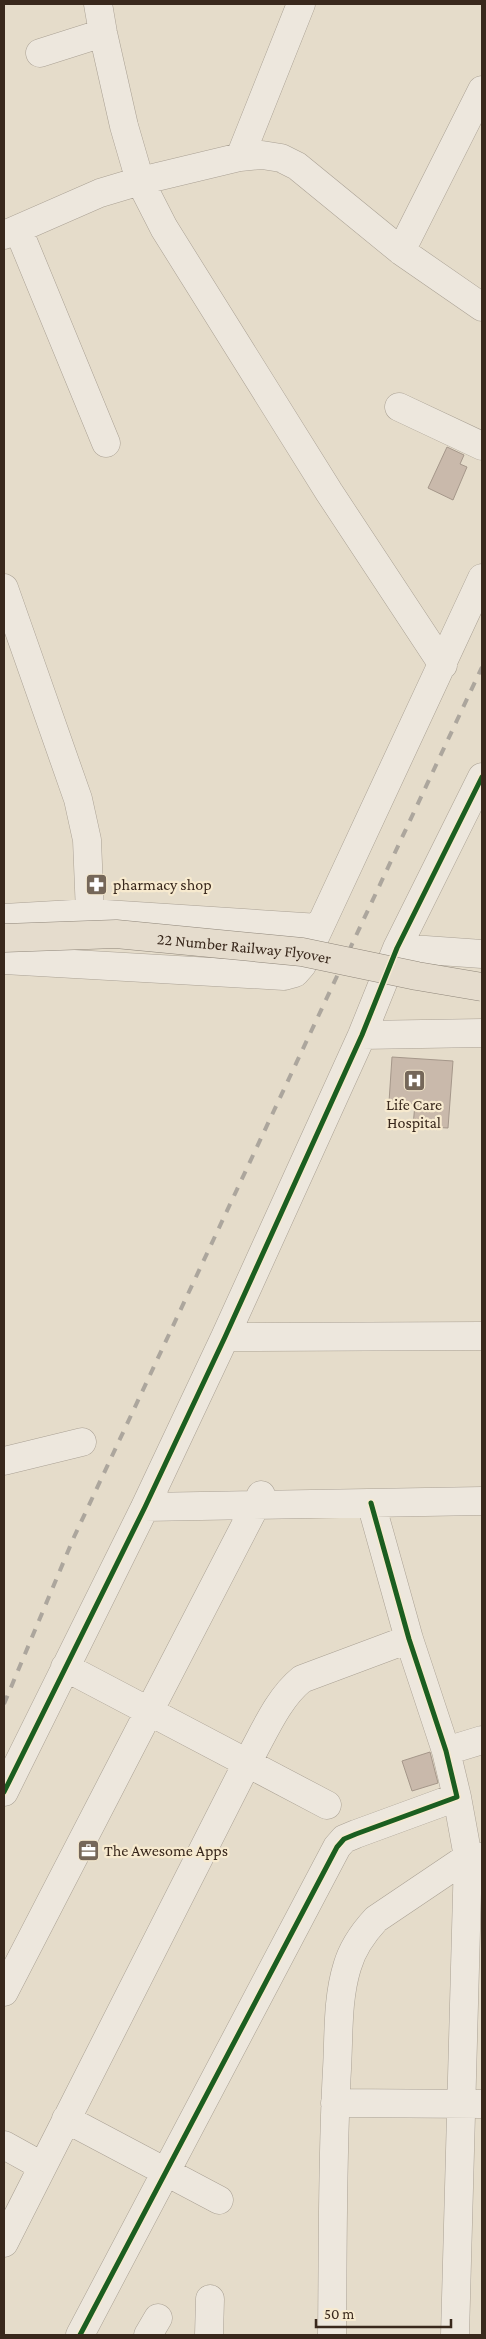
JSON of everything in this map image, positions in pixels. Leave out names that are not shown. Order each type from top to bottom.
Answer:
[{"type":"main road","name":"22 Number Railway Flyover","points":[[4,938],[116,934],[302,952],[482,988]]},
{"type":"street","points":[[98,4],[102,33],[124,126],[140,181],[164,228],[204,295],[329,492],[443,665]]},
{"type":"street","points":[[240,157],[301,4]]},
{"type":"street","points":[[40,53],[102,33]]},
{"type":"street","points":[[401,251],[482,90]]},
{"type":"street","points":[[106,443],[11,232],[100,194],[140,181],[240,157],[262,155],[281,158],[297,166],[401,251],[482,307]]},
{"type":"street","points":[[399,407],[482,446]]},
{"type":"street","points":[[4,960],[284,976],[295,973],[302,965],[482,578]]},
{"type":"street","points":[[4,588],[78,799],[87,840],[90,913]]},
{"type":"street","points":[[4,1792],[147,1502],[225,1338],[362,1036],[397,948],[482,777]]},
{"type":"street","points":[[4,918],[90,913],[319,928]]},
{"type":"street","points":[[397,948],[482,954]]},
{"type":"street","points":[[362,1036],[482,1033]]},
{"type":"street","points":[[225,1338],[482,1336]]},
{"type":"street","points":[[4,1461],[82,1442]]},
{"type":"street","points":[[147,1502],[482,1490]]},
{"type":"street","points":[[259,1499],[371,1503],[482,1501]]},
{"type":"street","points":[[4,1992],[259,1499]]},
{"type":"street","points":[[371,1503],[409,1639],[446,1751],[457,1797],[475,1857],[472,2104],[455,2335]]},
{"type":"street","points":[[4,2243],[247,1762],[284,1699],[293,1686],[302,1679],[409,1639]]},
{"type":"street","points":[[65,1667],[327,1805]]},
{"type":"street","points":[[446,1751],[482,1740]]},
{"type":"street","points":[[80,2335],[337,1847],[344,1839],[356,1834],[457,1797]]},
{"type":"street","points":[[332,2335],[335,2104],[341,1993],[347,1967],[354,1948],[366,1929],[376,1919],[475,1857]]},
{"type":"street","points":[[335,2104],[472,2104]]},
{"type":"street","points":[[66,2118],[219,2200]]},
{"type":"street","points":[[4,2145],[42,2166]]},
{"type":"street","points":[[209,2335],[210,2299]]},
{"type":"building","points":[[447,447],[464,455],[460,464],[467,467],[453,500],[428,488]]},
{"type":"building","points":[[392,1057],[453,1061],[448,1128],[413,1126],[415,1104],[389,1102]]},
{"type":"building","points":[[430,1752],[438,1783],[412,1791],[402,1761]]},
{"type":"railway","points":[[4,1704],[74,1537],[482,667]]},
{"type":"cycle path","points":[[4,1792],[145,1507],[225,1337],[362,1035],[397,948],[482,777]]},
{"type":"cycle path","points":[[80,2335],[337,1847],[344,1839],[457,1797],[446,1751],[409,1639],[371,1503]]},
{"type":"place","name":"pharmacy shop","points":[[97,884]]},
{"type":"place","name":"Life Care Hospital","points":[[414,1080]]},
{"type":"place","name":"The Awesome Apps","points":[[88,1850]]}]
